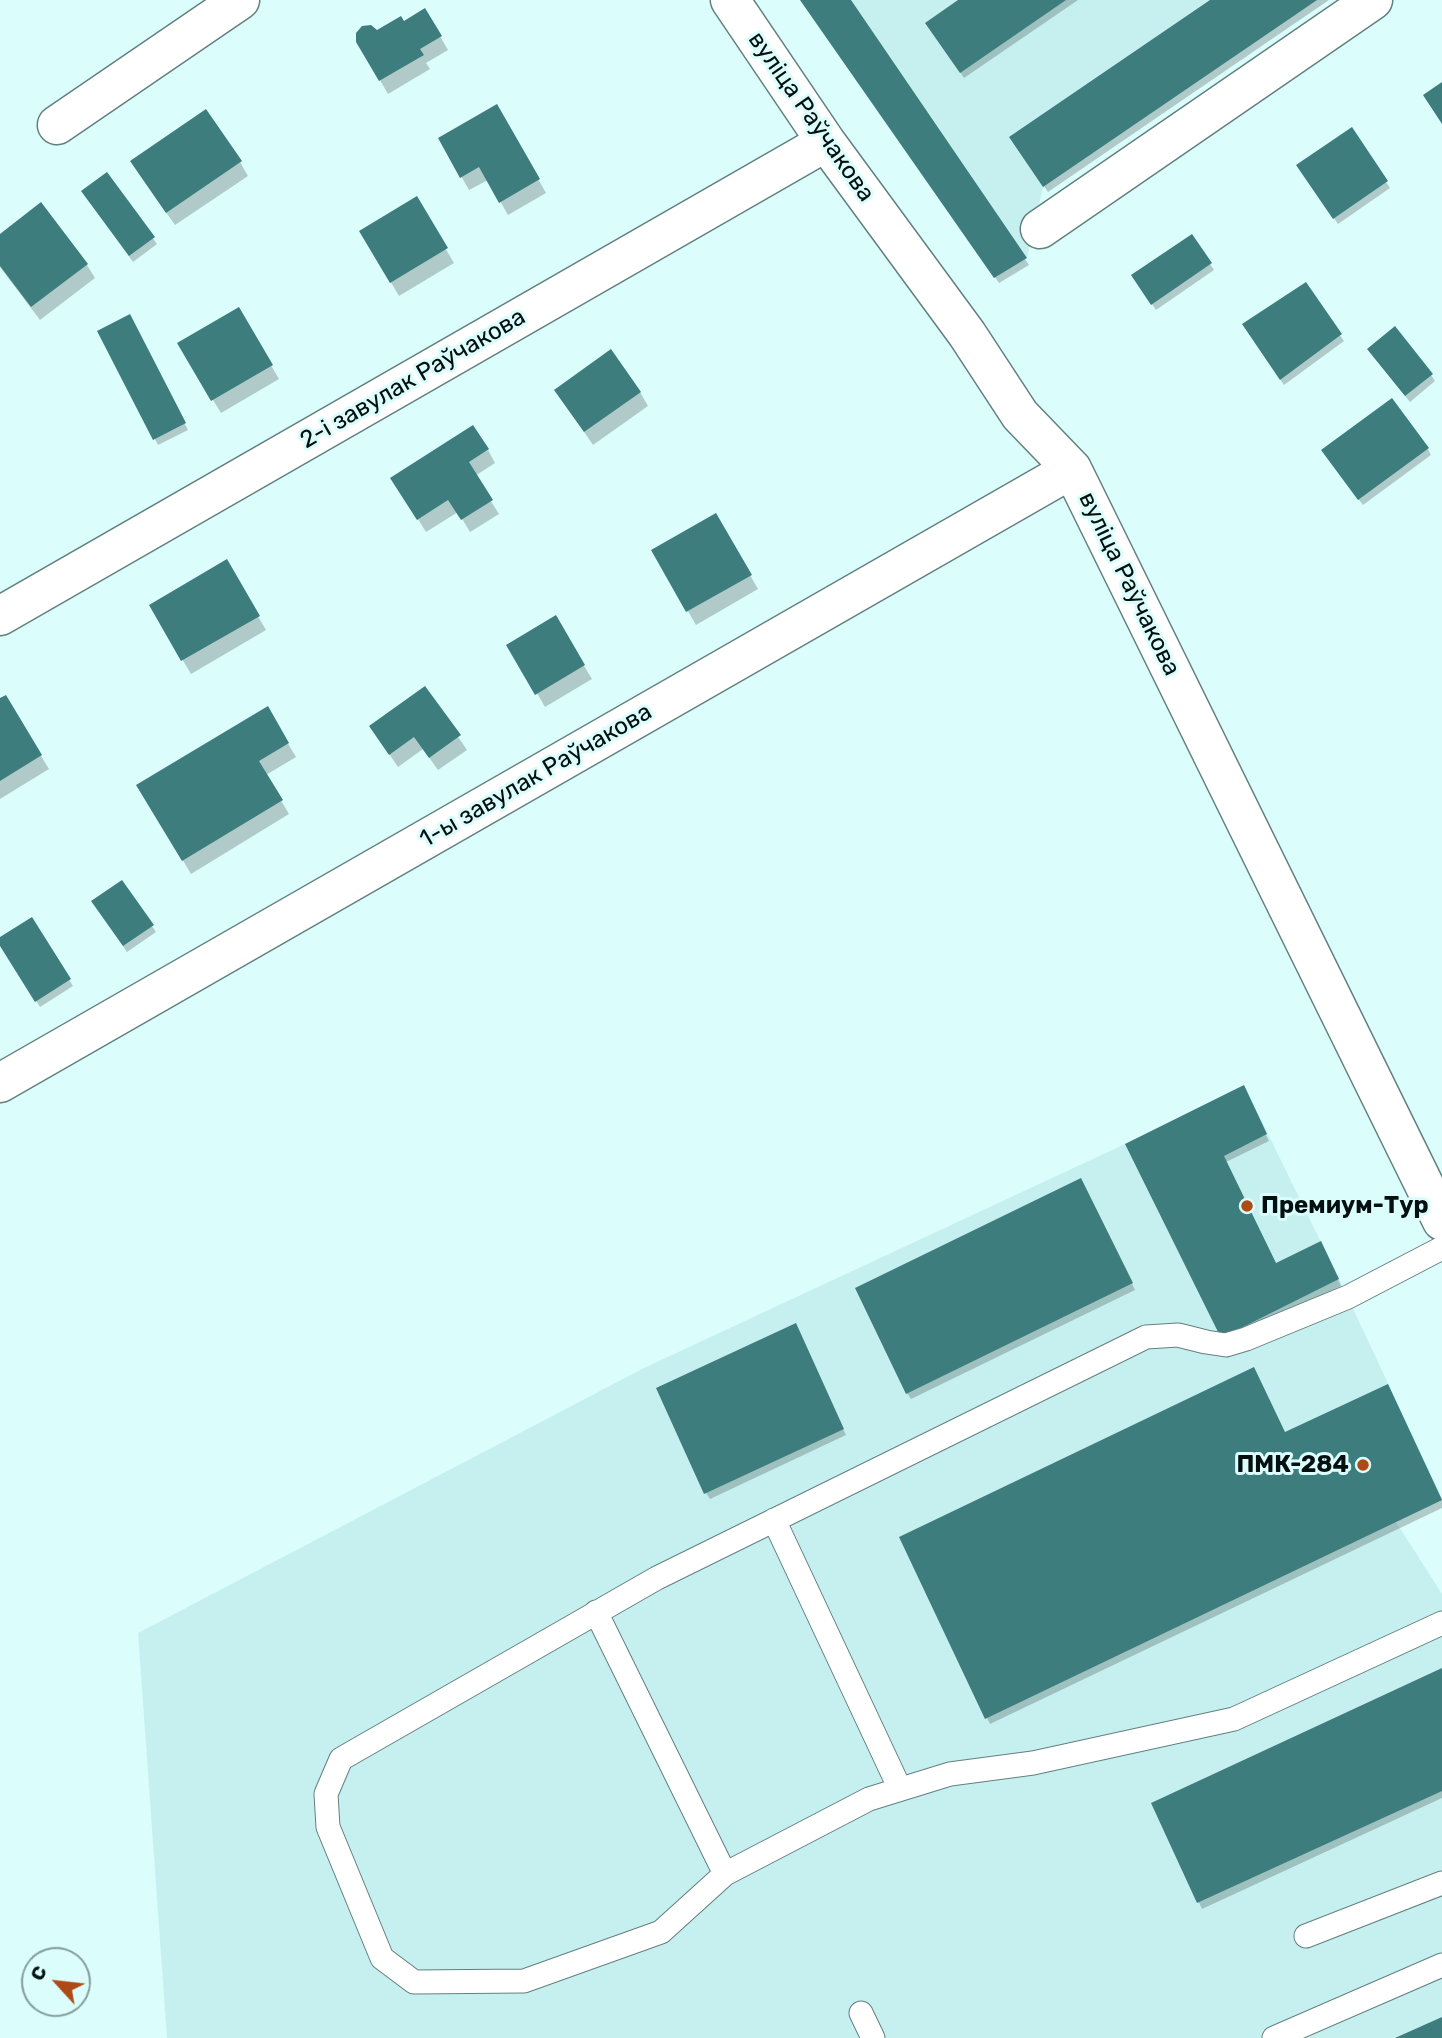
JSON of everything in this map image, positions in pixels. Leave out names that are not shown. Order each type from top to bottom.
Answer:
[{"type":"street","points":[[57,125],[240,0]]},
{"type":"street","name":"вуліца Раўчакова","points":[[730,0],[826,142],[967,334],[1020,415],[1072,468],[1442,1221]]},
{"type":"street","points":[[1040,229],[1373,0]]},
{"type":"street","name":"2-і завулак Раўчакова","points":[[0,616],[826,142]]},
{"type":"street","name":"1-ы завулак Раўчакова","points":[[0,1083],[1072,468]]},
{"type":"lane","points":[[1442,1248],[1348,1297],[1246,1339],[1226,1345],[1178,1335],[1146,1337],[657,1578],[341,1759],[326,1794],[328,1827],[382,1958],[414,1982],[524,1981],[661,1932],[725,1874],[869,1799],[950,1774],[1033,1763],[1234,1718],[1442,1623]]},
{"type":"lane","points":[[774,1520],[900,1789]]},
{"type":"lane","points":[[596,1612],[725,1874]]},
{"type":"lane","points":[[1306,1936],[1442,1883]]},
{"type":"lane","points":[[1274,2038],[1442,1965]]},
{"type":"lane","points":[[861,2013],[873,2038]]},
{"type":"shaded area","points":[[800,0],[1317,0],[1043,187],[1027,258],[994,278]]},
{"type":"shaded area","points":[[1244,1085],[1442,1498],[1396,1522],[1442,1594],[1442,2038],[167,2038],[138,1633],[644,1368],[1125,1144]]},
{"type":"building","points":[[800,0],[851,0],[1027,258],[994,278]]},
{"type":"building","points":[[958,0],[1066,0],[960,73],[925,23]]},
{"type":"building","points":[[1210,0],[1317,0],[1043,187],[1009,137]]},
{"type":"building","points":[[425,8],[442,36],[420,49],[424,55],[379,81],[356,42],[356,33],[362,26],[371,25],[377,30],[401,16],[404,21]]},
{"type":"building","points":[[1442,82],[1442,124],[1423,95]]},
{"type":"building","points":[[497,104],[540,179],[499,203],[479,167],[460,178],[438,138]]},
{"type":"building","points":[[206,109],[242,161],[166,213],[130,161]]},
{"type":"building","points":[[1352,127],[1388,181],[1333,219],[1296,165]]},
{"type":"building","points":[[107,172],[155,237],[129,256],[81,191]]},
{"type":"building","points":[[417,196],[448,248],[390,283],[359,231]]},
{"type":"building","points":[[41,202],[88,264],[31,307],[0,266],[0,234]]},
{"type":"building","points":[[1192,234],[1212,263],[1151,305],[1131,275]]},
{"type":"building","points":[[1306,282],[1342,334],[1280,380],[1242,324]]},
{"type":"building","points":[[239,307],[273,365],[211,401],[177,343]]},
{"type":"building","points":[[130,314],[186,423],[153,440],[97,331]]},
{"type":"building","points":[[1395,326],[1433,374],[1405,396],[1367,349]]},
{"type":"building","points":[[611,349],[641,392],[584,432],[554,390]]},
{"type":"building","points":[[1392,398],[1429,448],[1358,500],[1321,450]]},
{"type":"building","points":[[473,425],[489,449],[469,462],[493,500],[461,520],[448,500],[417,520],[390,478]]},
{"type":"building","points":[[716,513],[752,575],[686,612],[651,550]]},
{"type":"building","points":[[227,559],[260,616],[181,661],[149,605]]},
{"type":"building","points":[[556,615],[585,665],[535,695],[506,645]]},
{"type":"building","points":[[425,686],[461,735],[429,758],[414,737],[389,755],[369,726]]},
{"type":"building","points":[[6,695],[42,755],[0,781],[0,698]]},
{"type":"building","points":[[268,706],[289,743],[259,761],[283,800],[182,861],[136,785]]},
{"type":"building","points":[[122,880],[154,925],[123,946],[91,901]]},
{"type":"building","points":[[32,917],[71,979],[35,1002],[0,946],[0,937]]},
{"type":"building","points":[[1244,1085],[1267,1134],[1224,1156],[1276,1263],[1321,1241],[1339,1279],[1221,1338],[1125,1144]]},
{"type":"building","points":[[1081,1178],[1133,1283],[906,1394],[855,1288]]},
{"type":"building","points":[[796,1323],[844,1429],[704,1494],[656,1388]]},
{"type":"building","points":[[1254,1367],[1285,1432],[1388,1384],[1442,1500],[985,1719],[899,1537]]},
{"type":"building","points":[[1442,1668],[1442,1791],[1197,1903],[1151,1803]]},
{"type":"building","points":[[1442,2017],[1442,2038],[1395,2038]]},
{"type":"place","name":"Премиум-Тур","points":[[1247,1206]]},
{"type":"place","name":"ПМК-284","points":[[1363,1465]]}]
